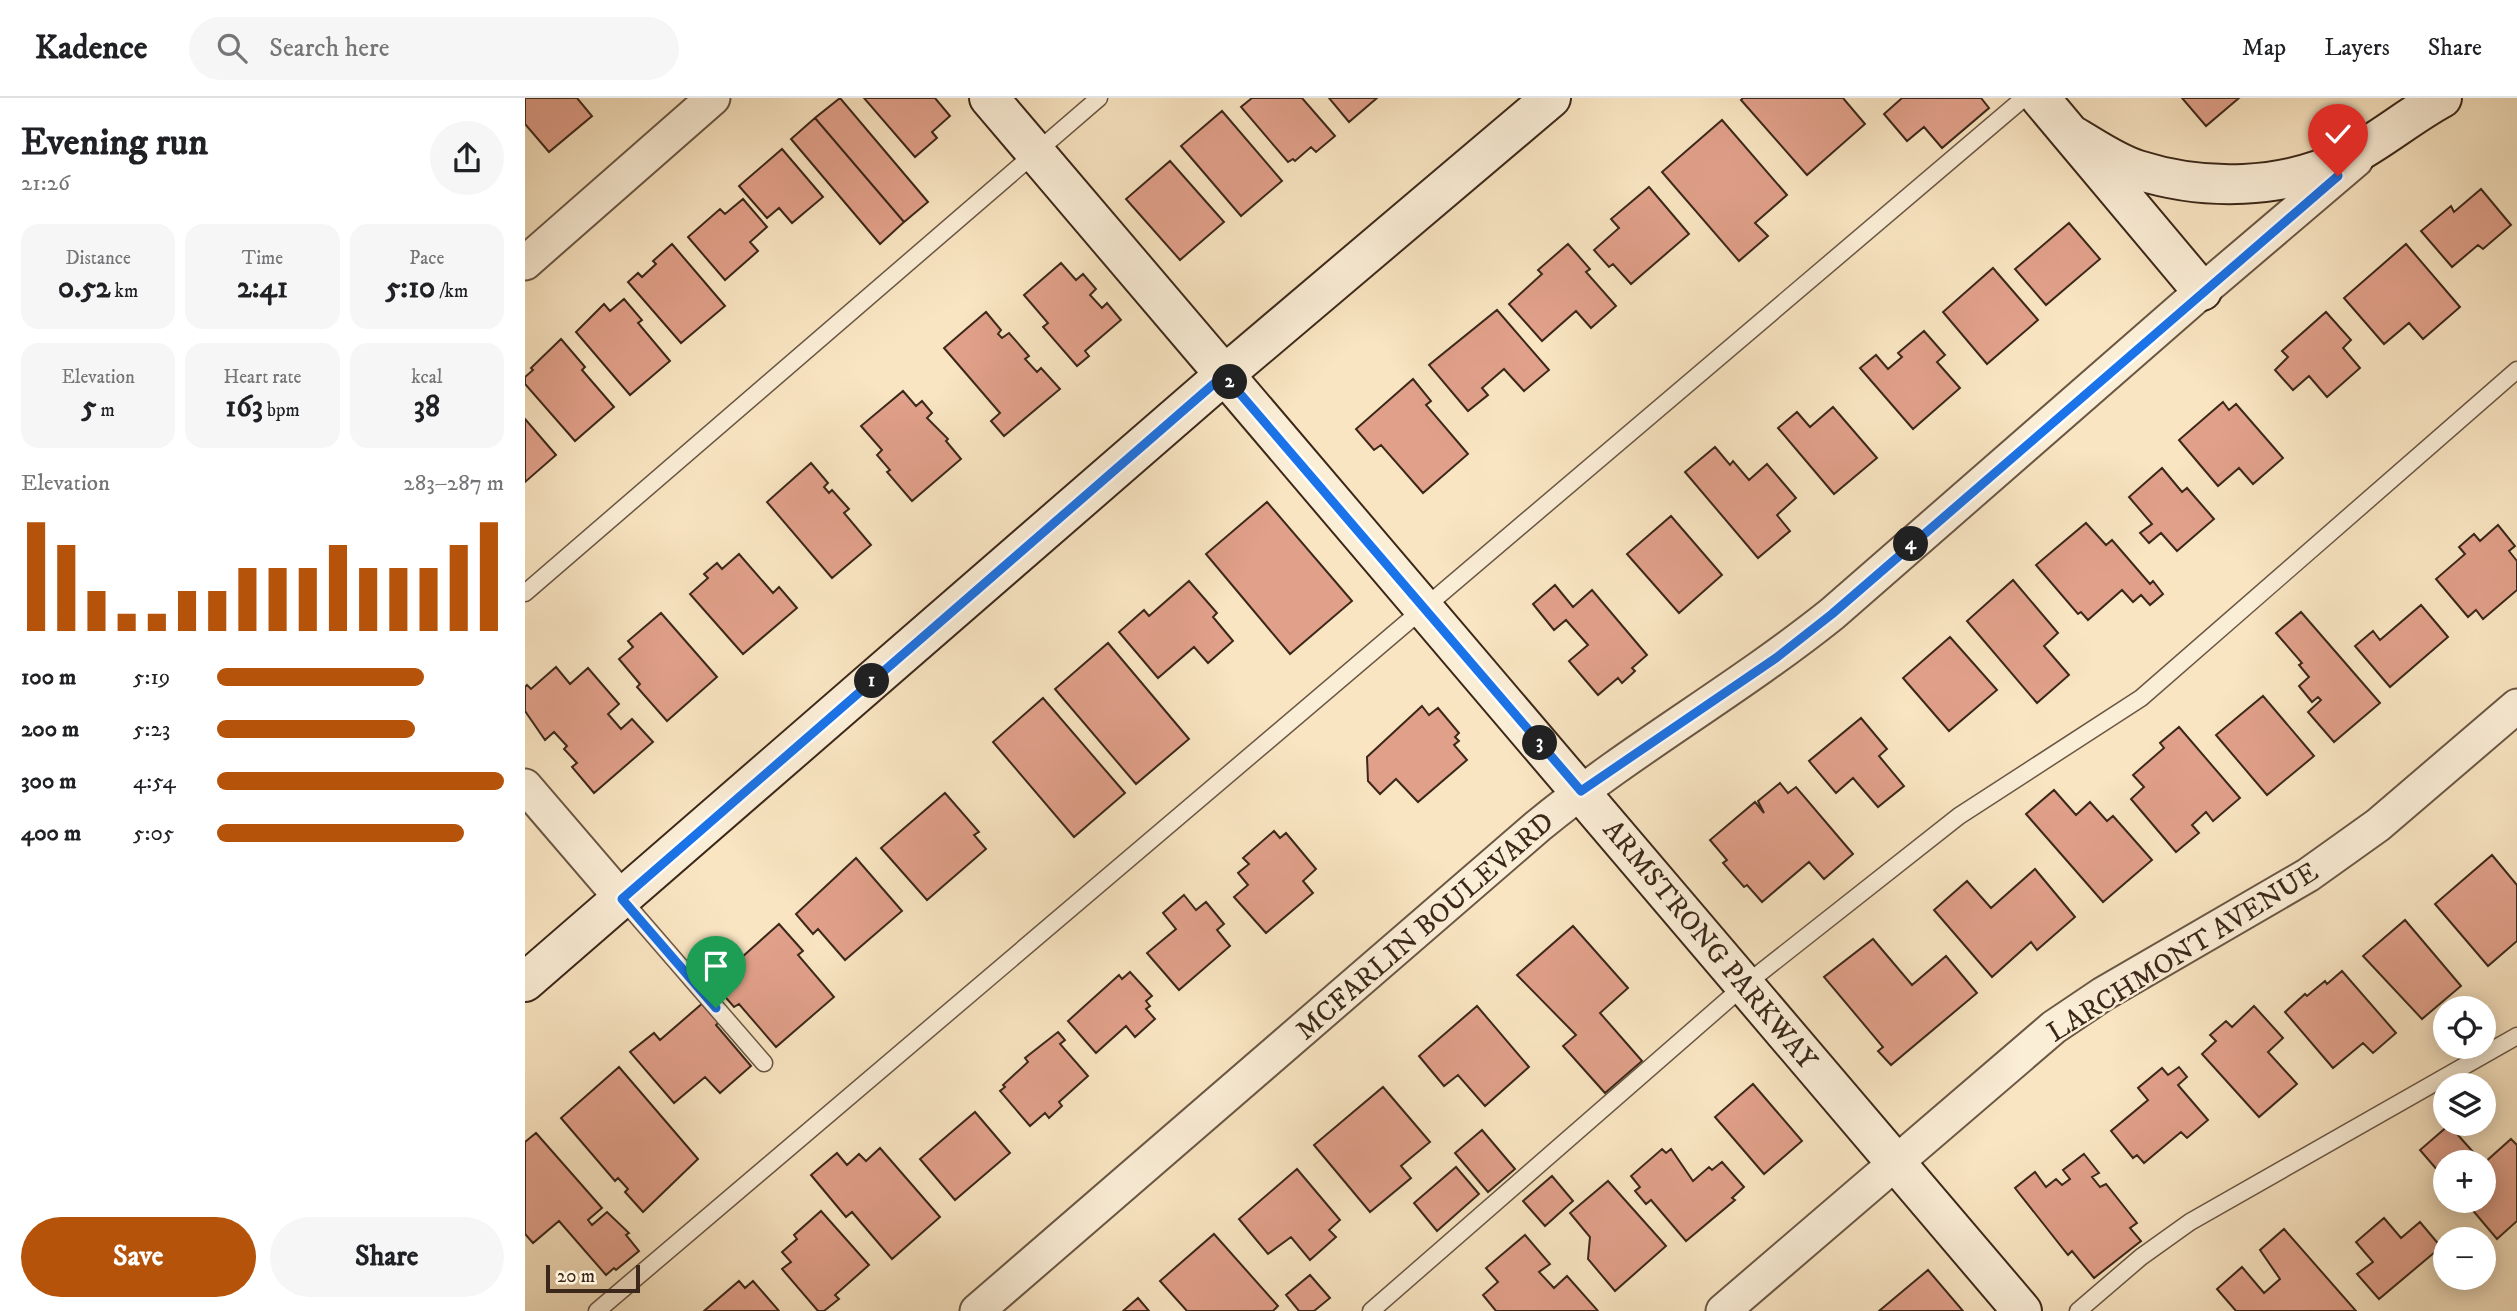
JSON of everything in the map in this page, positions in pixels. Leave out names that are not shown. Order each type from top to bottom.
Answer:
[{"type":"street","points":[[525,263],[713,98]]},
{"type":"street","name":"ARMSTRONG PARKWAY","points":[[989,98],[1747,984],[2022,1311]]},
{"type":"street","points":[[525,982],[1224,375],[1551,98]]},
{"type":"street","points":[[2040,98],[2202,290]]},
{"type":"street","points":[[2072,135],[2135,170],[2179,181],[2234,185],[2297,177],[2347,158],[2428,103]]},
{"type":"street","name":"MCFARLIN BOULEVARD","points":[[977,1311],[1581,791],[1776,658],[1822,621],[2202,290],[2428,103]]},
{"type":"street","name":"LARCHMONT AVENUE","points":[[1723,1311],[2054,1027],[2103,994],[2308,875],[2378,825],[2517,706]]},
{"type":"street","points":[[525,786],[622,899]]},
{"type":"lane","points":[[525,593],[1099,98]]},
{"type":"lane","points":[[597,1311],[1425,610],[2024,98]]},
{"type":"lane","points":[[1371,1311],[1747,984],[1959,816],[2141,698],[2517,370]]},
{"type":"lane","points":[[622,899],[764,1063]]},
{"type":"lane","points":[[2078,1311],[2141,1257],[2190,1222],[2517,1036]]},
{"type":"building","points":[[525,98],[577,98],[592,116],[549,152],[525,124]]},
{"type":"building","points":[[840,98],[928,202],[904,222],[815,118]]},
{"type":"building","points":[[864,98],[935,98],[950,116],[932,132],[937,138],[915,157]]},
{"type":"building","points":[[1252,98],[1302,98],[1335,136],[1316,152],[1311,147],[1295,161],[1293,159],[1288,162],[1241,107]]},
{"type":"building","points":[[1329,98],[1377,98],[1349,122]]},
{"type":"building","points":[[1843,98],[1865,124],[1807,175],[1741,100]]},
{"type":"building","points":[[1902,98],[1981,98],[1989,108],[1942,148],[1924,127],[1907,141],[1884,114]]},
{"type":"building","points":[[2182,98],[2239,98],[2206,126]]},
{"type":"building","points":[[1222,111],[1282,181],[1241,216],[1181,146]]},
{"type":"building","points":[[815,118],[904,222],[880,244],[791,139]]},
{"type":"building","points":[[1722,120],[1787,195],[1755,223],[1768,236],[1739,261],[1662,172]]},
{"type":"building","points":[[782,149],[823,197],[792,223],[779,208],[767,218],[739,186]]},
{"type":"building","points":[[1170,161],[1224,222],[1180,260],[1126,199]]},
{"type":"building","points":[[1649,187],[1689,234],[1631,284],[1613,264],[1609,267],[1594,250],[1619,228],[1611,219]]},
{"type":"building","points":[[2481,189],[2511,225],[2483,249],[2478,245],[2452,267],[2421,231],[2451,206],[2454,212]]},
{"type":"building","points":[[743,199],[767,227],[750,242],[758,251],[725,280],[688,237],[720,209],[725,214]]},
{"type":"building","points":[[2069,223],[2100,259],[2046,305],[2015,269]]},
{"type":"building","points":[[672,244],[725,306],[681,343],[628,282],[638,273],[642,277],[656,264],[653,261]]},
{"type":"building","points":[[1568,244],[1590,269],[1586,272],[1616,306],[1591,328],[1576,311],[1542,341],[1509,304],[1542,274],[1538,270]]},
{"type":"building","points":[[2406,244],[2460,307],[2423,339],[2409,323],[2384,344],[2344,298]]},
{"type":"building","points":[[1061,263],[1076,280],[1083,274],[1096,289],[1090,295],[1102,308],[1107,303],[1121,320],[1085,351],[1089,356],[1077,366],[1043,327],[1048,323],[1024,295]]},
{"type":"building","points":[[1993,268],[2038,320],[1987,364],[1943,312]]},
{"type":"building","points":[[624,299],[642,320],[638,323],[670,361],[630,395],[576,332],[604,304],[610,311]]},
{"type":"building","points":[[1497,310],[1549,370],[1524,391],[1504,369],[1482,388],[1488,395],[1468,411],[1429,365]]},
{"type":"building","points":[[986,312],[1001,330],[998,334],[1002,338],[1009,333],[1029,356],[1025,359],[1037,372],[1041,368],[1060,389],[1004,436],[991,421],[1000,413],[944,348]]},
{"type":"building","points":[[2326,312],[2351,340],[2343,348],[2360,368],[2327,397],[2309,376],[2293,390],[2275,370],[2288,357],[2282,351]]},
{"type":"building","points":[[1924,331],[1945,355],[1937,362],[1960,388],[1913,429],[1860,368],[1876,355],[1888,369],[1902,357],[1898,353]]},
{"type":"building","points":[[561,339],[585,367],[582,370],[614,407],[575,441],[525,384],[525,377],[533,370],[531,368]]},
{"type":"building","points":[[1413,379],[1431,401],[1426,405],[1468,454],[1423,493],[1381,445],[1374,450],[1356,429]]},
{"type":"building","points":[[903,391],[916,406],[922,401],[932,413],[927,418],[948,439],[946,441],[961,459],[912,501],[887,472],[890,470],[877,455],[882,450],[861,426]]},
{"type":"building","points":[[2223,402],[2229,410],[2236,404],[2283,458],[2253,484],[2239,468],[2218,486],[2179,440]]},
{"type":"building","points":[[1833,407],[1877,458],[1834,494],[1778,428],[1797,412],[1810,427]]},
{"type":"building","points":[[525,419],[556,455],[525,482]]},
{"type":"building","points":[[1715,447],[1730,465],[1733,461],[1749,480],[1767,464],[1796,498],[1777,515],[1790,531],[1758,558],[1685,472]]},
{"type":"building","points":[[811,463],[828,483],[824,487],[829,493],[832,490],[849,509],[844,513],[871,545],[832,578],[767,502]]},
{"type":"building","points":[[2162,468],[2182,492],[2187,488],[2214,519],[2177,551],[2161,533],[2149,543],[2140,533],[2152,524],[2129,497]]},
{"type":"building","points":[[1267,502],[1352,601],[1290,654],[1206,554]]},
{"type":"building","points":[[1671,516],[1722,575],[1679,613],[1627,554]]},
{"type":"building","points":[[2086,523],[2106,545],[2112,540],[2150,584],[2153,581],[2163,594],[2150,605],[2141,595],[2133,602],[2122,590],[2088,620],[2081,612],[2078,614],[2036,565]]},
{"type":"building","points":[[2498,525],[2515,546],[2509,551],[2517,561],[2517,590],[2483,619],[2476,610],[2468,617],[2436,579],[2465,554],[2459,547],[2474,534],[2480,541]]},
{"type":"building","points":[[739,554],[773,593],[779,587],[797,608],[743,654],[690,594],[708,578],[704,574],[717,563],[722,569]]},
{"type":"building","points":[[2013,580],[2058,633],[2044,646],[2069,675],[2037,703],[1967,621]]},
{"type":"building","points":[[1189,581],[1217,613],[1213,617],[1233,641],[1208,663],[1194,647],[1158,678],[1119,632],[1144,610],[1149,616]]},
{"type":"building","points":[[1555,585],[1573,607],[1592,590],[1647,655],[1632,668],[1635,671],[1622,683],[1618,678],[1598,695],[1569,661],[1588,645],[1566,620],[1554,630],[1533,604]]},
{"type":"building","points":[[2421,605],[2448,637],[2390,687],[2355,646],[2373,631],[2380,640]]},
{"type":"building","points":[[2301,612],[2380,703],[2334,742],[2308,712],[2321,700],[2318,697],[2312,702],[2299,686],[2309,677],[2299,665],[2302,663],[2276,633]]},
{"type":"building","points":[[661,613],[717,677],[667,721],[637,687],[640,684],[619,659],[633,647],[628,641]]},
{"type":"building","points":[[1950,637],[1997,690],[1949,731],[1903,678]]},
{"type":"building","points":[[1108,643],[1189,739],[1136,784],[1055,689]]},
{"type":"building","points":[[556,667],[570,684],[588,668],[619,704],[608,714],[621,729],[632,719],[653,742],[594,793],[572,767],[577,763],[564,749],[567,746],[554,732],[545,740],[525,711],[525,687],[527,685],[531,689]]},
{"type":"building","points":[[2263,696],[2314,756],[2267,795],[2216,735]]},
{"type":"building","points":[[1043,698],[1125,793],[1074,837],[993,742]]},
{"type":"building","points":[[1422,706],[1429,715],[1438,708],[1459,733],[1455,737],[1459,741],[1454,745],[1467,760],[1418,802],[1396,779],[1380,794],[1368,781],[1367,757]]},
{"type":"building","points":[[1861,718],[1887,749],[1879,756],[1904,786],[1878,807],[1853,778],[1836,793],[1809,761]]},
{"type":"building","points":[[2179,727],[2240,798],[2213,821],[2206,812],[2192,825],[2199,833],[2176,852],[2131,799],[2144,787],[2133,775],[2164,748],[2160,743]]},
{"type":"building","points":[[1780,783],[1788,793],[1796,787],[1853,854],[1824,879],[1809,862],[1762,902],[1747,885],[1744,887],[1723,863],[1727,860],[1710,840],[1755,802],[1764,813],[1758,801]]},
{"type":"building","points":[[2054,790],[2076,815],[2090,802],[2107,821],[2113,816],[2152,860],[2103,902],[2026,814]]},
{"type":"building","points":[[945,793],[979,832],[974,835],[986,849],[927,900],[881,848]]},
{"type":"building","points":[[1274,831],[1280,838],[1286,833],[1316,869],[1303,881],[1313,893],[1266,933],[1234,897],[1248,885],[1238,873],[1249,864],[1243,858]]},
{"type":"building","points":[[2492,855],[2517,885],[2517,941],[2488,966],[2435,904]]},
{"type":"building","points":[[856,858],[902,911],[845,960],[818,929],[813,934],[796,914]]},
{"type":"building","points":[[2035,869],[2075,917],[2037,950],[2031,942],[1992,977],[1934,910],[1967,881],[1991,908]]},
{"type":"building","points":[[1184,895],[1196,910],[1206,902],[1224,924],[1217,930],[1230,946],[1179,990],[1147,953],[1176,929],[1163,913]]},
{"type":"building","points":[[2405,920],[2461,986],[2449,996],[2433,996],[2433,1010],[2422,1019],[2363,956]]},
{"type":"building","points":[[779,924],[803,951],[798,955],[834,997],[776,1047],[739,1004],[734,1007],[713,983]]},
{"type":"building","points":[[1573,926],[1628,988],[1600,1013],[1642,1061],[1605,1093],[1563,1046],[1576,1035],[1517,975]]},
{"type":"building","points":[[1873,939],[1912,985],[1946,956],[1977,993],[1891,1065],[1878,1051],[1883,1047],[1824,977]]},
{"type":"building","points":[[2342,971],[2396,1033],[2373,1053],[2363,1043],[2333,1068],[2285,1012],[2305,994],[2307,996],[2325,981],[2327,984]]},
{"type":"building","points":[[1130,972],[1152,996],[1146,1001],[1150,1006],[1146,1009],[1155,1019],[1135,1037],[1126,1026],[1096,1053],[1068,1021],[1119,975],[1122,979]]},
{"type":"building","points":[[704,1002],[720,1021],[716,1025],[751,1066],[720,1093],[705,1077],[674,1103],[630,1052],[654,1033],[660,1040]]},
{"type":"building","points":[[1477,1006],[1529,1067],[1485,1106],[1458,1075],[1444,1086],[1419,1056]]},
{"type":"building","points":[[2254,1006],[2283,1038],[2268,1052],[2297,1084],[2259,1117],[2202,1054],[2216,1041],[2210,1035],[2226,1021],[2232,1027]]},
{"type":"building","points":[[1058,1032],[1065,1040],[1060,1044],[1088,1076],[1059,1102],[1062,1106],[1049,1118],[1045,1113],[1030,1126],[1000,1091],[1028,1062],[1025,1058]]},
{"type":"building","points":[[619,1067],[698,1159],[643,1212],[625,1192],[628,1189],[618,1178],[615,1181],[561,1118]]},
{"type":"building","points":[[2179,1067],[2187,1077],[2178,1085],[2208,1120],[2187,1138],[2181,1132],[2144,1163],[2137,1155],[2133,1158],[2111,1131],[2148,1100],[2138,1088],[2162,1068],[2168,1075]]},
{"type":"building","points":[[1753,1084],[1802,1141],[1764,1174],[1715,1117]]},
{"type":"building","points":[[1383,1087],[1430,1142],[1401,1166],[1411,1178],[1370,1212],[1314,1145]]},
{"type":"building","points":[[975,1112],[1010,1153],[955,1200],[920,1159]]},
{"type":"building","points":[[1482,1130],[1515,1169],[1488,1192],[1455,1153]]},
{"type":"building","points":[[536,1133],[602,1208],[588,1220],[592,1225],[607,1212],[629,1233],[626,1235],[639,1251],[616,1270],[614,1268],[606,1275],[559,1221],[533,1243],[525,1234],[525,1142]]},
{"type":"building","points":[[2436,1136],[2459,1136],[2471,1150],[2433,1150],[2433,1165],[2420,1150]]},
{"type":"building","points":[[2511,1139],[2517,1145],[2517,1221],[2497,1239],[2496,1227],[2487,1227],[2475,1213],[2496,1213],[2496,1152]]},
{"type":"building","points":[[880,1148],[940,1217],[892,1259],[852,1212],[846,1217],[811,1175],[837,1153],[847,1165],[859,1154],[866,1161]]},
{"type":"building","points":[[1662,1149],[1666,1153],[1671,1149],[1693,1181],[1709,1167],[1712,1170],[1722,1162],[1744,1187],[1732,1198],[1735,1200],[1686,1241],[1651,1200],[1646,1204],[1635,1191],[1640,1187],[1631,1176]]},
{"type":"building","points":[[2084,1154],[2099,1173],[2092,1177],[2100,1187],[2106,1184],[2137,1223],[2130,1228],[2141,1241],[2094,1278],[2072,1251],[2068,1255],[2015,1188],[2035,1172],[2046,1187],[2056,1179],[2062,1185],[2070,1179],[2063,1170]]},
{"type":"building","points":[[1456,1167],[1479,1194],[1437,1231],[1414,1203]]},
{"type":"building","points":[[1297,1169],[1340,1220],[1329,1230],[1336,1237],[1310,1260],[1291,1237],[1268,1254],[1239,1219]]},
{"type":"building","points":[[1552,1176],[1573,1201],[1545,1226],[1523,1201]]},
{"type":"building","points":[[1608,1181],[1666,1246],[1615,1291],[1588,1259],[1590,1237],[1570,1213]]},
{"type":"building","points":[[821,1211],[869,1265],[835,1295],[839,1299],[824,1311],[818,1311],[782,1269],[791,1262],[782,1252],[797,1239],[794,1235]]},
{"type":"building","points":[[2384,1218],[2401,1238],[2420,1222],[2433,1237],[2433,1254],[2379,1299],[2357,1274],[2373,1262],[2356,1242]]},
{"type":"building","points":[[2284,1229],[2356,1311],[2236,1311],[2217,1289],[2242,1267],[2264,1293],[2280,1279],[2260,1250]]},
{"type":"building","points":[[1214,1234],[1278,1306],[1273,1311],[1187,1311],[1160,1281]]},
{"type":"building","points":[[1525,1235],[1550,1264],[1539,1272],[1554,1288],[1567,1276],[1598,1311],[1496,1311],[1483,1295],[1498,1282],[1486,1268]]},
{"type":"building","points":[[1928,1270],[1963,1311],[1879,1311]]},
{"type":"building","points":[[1310,1275],[1330,1298],[1314,1311],[1299,1311],[1286,1295]]},
{"type":"building","points":[[739,1281],[745,1288],[753,1281],[779,1311],[704,1311]]},
{"type":"building","points":[[1138,1298],[1149,1311],[1123,1311]]},
{"type":"route","points":[[716,1008],[622,899],[1224,375],[1581,791],[1776,658],[1832,614],[2202,290],[2338,176]]}]
